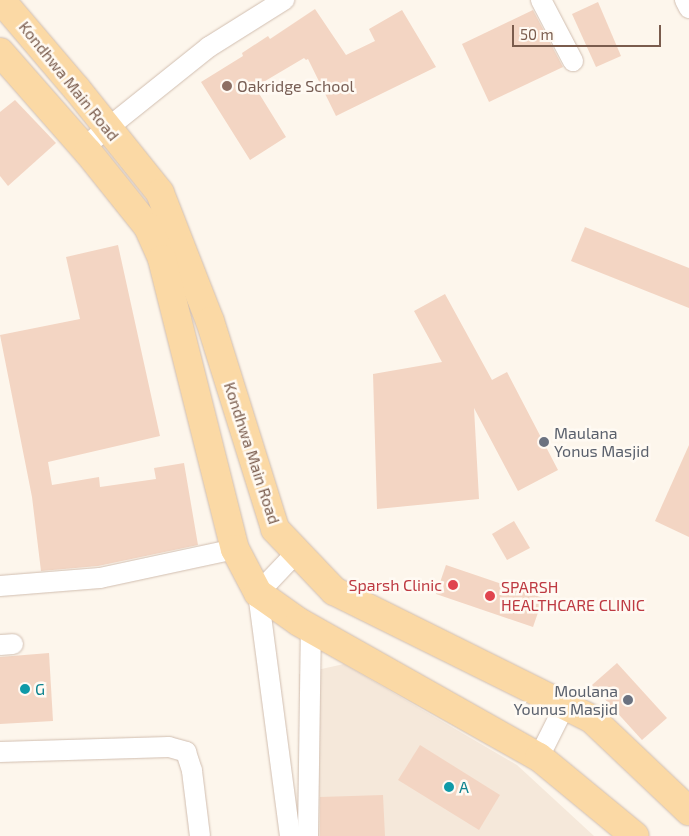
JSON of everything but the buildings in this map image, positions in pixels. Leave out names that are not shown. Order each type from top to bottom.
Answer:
[{"type":"main road","name":"Kondhwa Main Road","points":[[1,0],[160,193],[210,321],[275,529],[334,591],[592,719],[689,811]]},
{"type":"main road","name":"Kondhwa Main Road","points":[[0,52],[84,146],[148,227],[162,259],[235,549],[258,593],[311,629],[539,757],[635,836]]},
{"type":"street","points":[[84,146],[209,47],[284,0]]},
{"type":"street","points":[[541,0],[573,61]]},
{"type":"street","points":[[685,0],[689,8]]},
{"type":"street","points":[[0,586],[100,578],[235,549]]},
{"type":"street","points":[[292,836],[258,593],[297,552]]},
{"type":"street","points":[[292,836],[311,629]]},
{"type":"street","points":[[539,757],[565,705]]},
{"type":"street","points":[[0,752],[169,747],[186,752],[192,771],[200,836]]},
{"type":"shaded area","points":[[344,664],[517,765],[594,836],[303,836],[299,674]]},
{"type":"place","name":"Oakridge School","points":[[227,86]]},
{"type":"place","name":"Maulana Yonus Masjid","points":[[544,442]]},
{"type":"place","name":"Sparsh Clinic","points":[[453,585]]},
{"type":"place","name":"SPARSH HEALTHCARE CLINIC","points":[[490,596]]},
{"type":"place","name":"G","points":[[25,689]]},
{"type":"place","name":"Moulana Younus Masjid","points":[[628,700]]},
{"type":"place","name":"A","points":[[449,787]]}]
